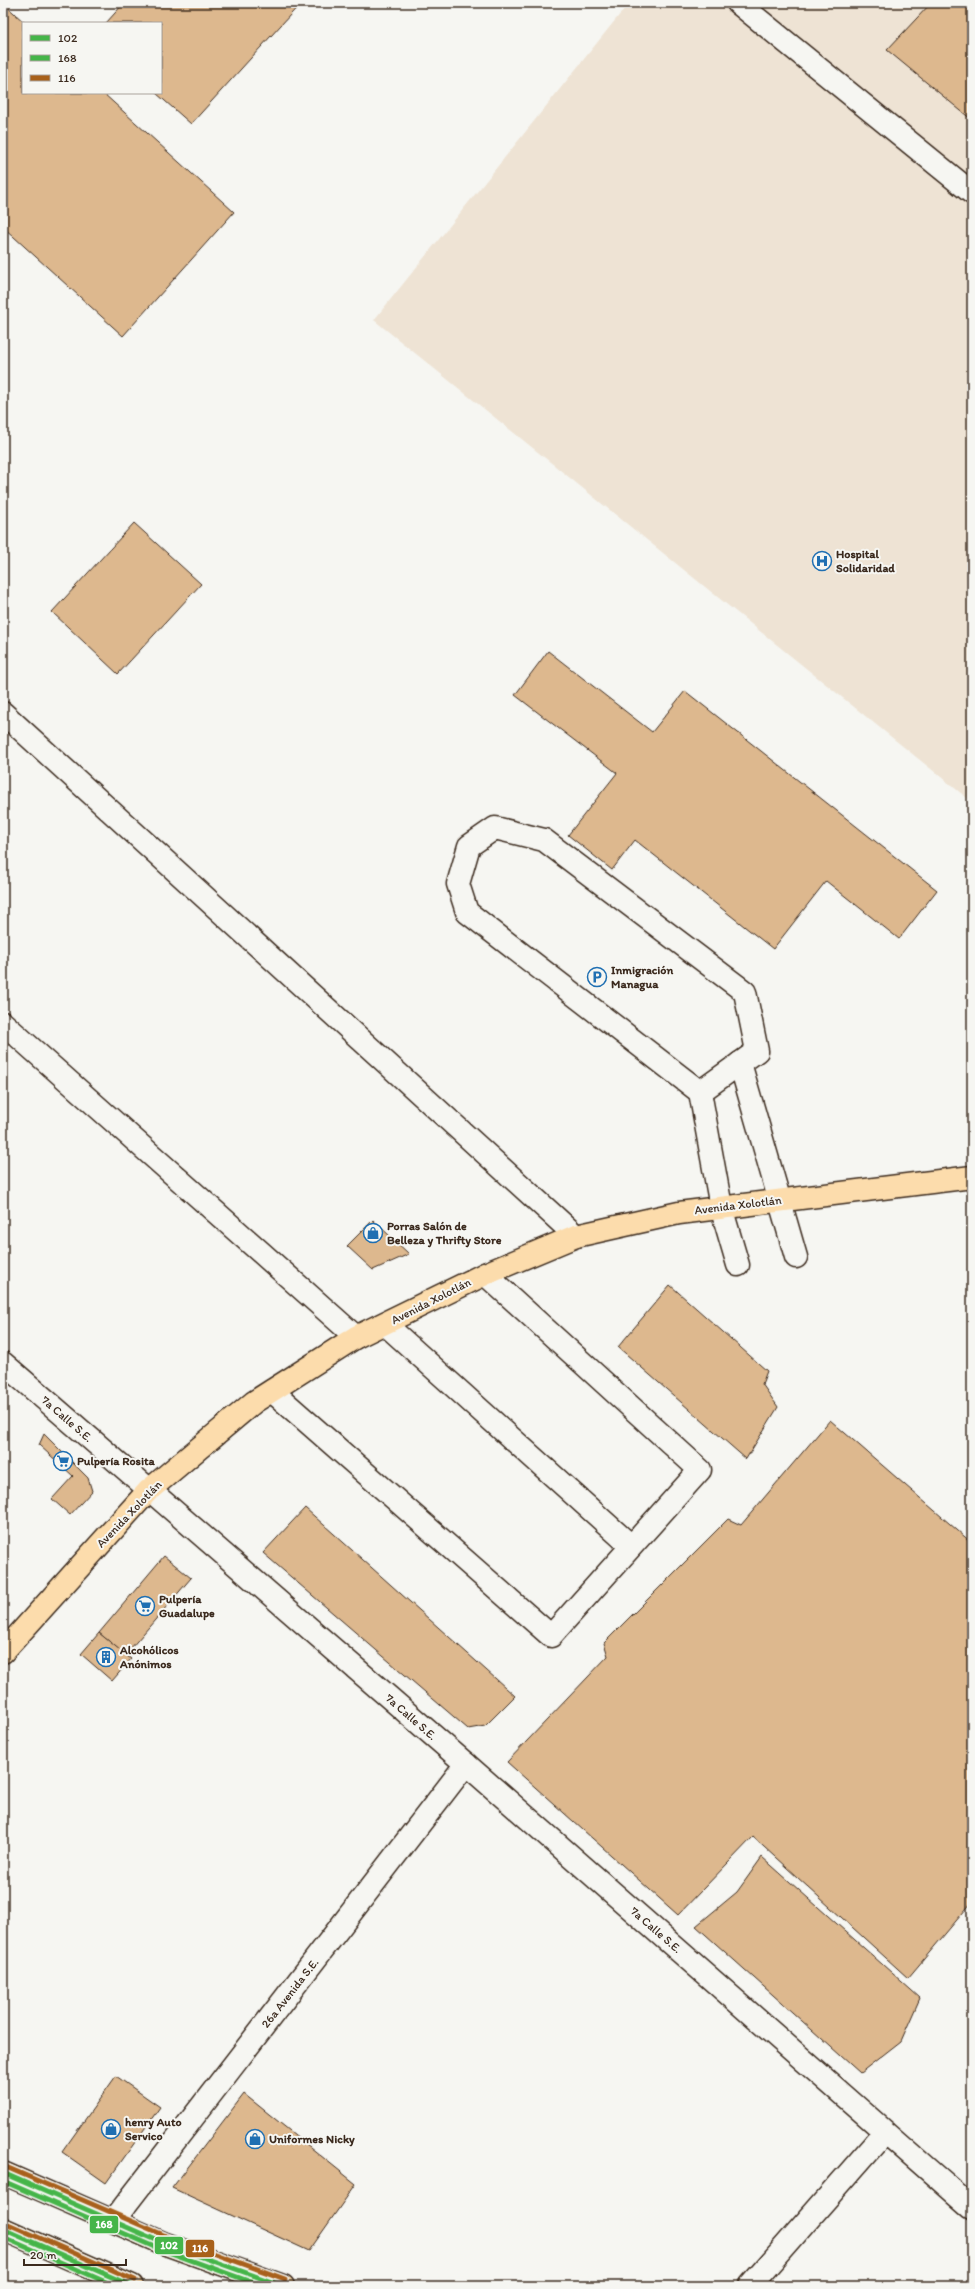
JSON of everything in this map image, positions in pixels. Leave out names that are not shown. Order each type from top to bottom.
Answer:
[{"type":"main road","name":"Avenida Xolotlán","points":[[3,1652],[148,1490],[254,1402],[356,1336],[385,1324],[485,1274],[576,1236],[679,1213],[972,1177]]},
{"type":"main road","points":[[3,2173],[163,2243],[283,2286]]},
{"type":"main road","points":[[3,2229],[132,2286]]},
{"type":"street","points":[[738,3],[972,193]]},
{"type":"street","points":[[3,713],[576,1236]]},
{"type":"street","points":[[700,1092],[757,1051],[746,992],[544,840],[495,828],[469,846],[458,884],[467,912],[700,1092],[721,1207],[738,1265]]},
{"type":"street","points":[[3,1023],[356,1336]]},
{"type":"street","points":[[740,1063],[796,1257]]},
{"type":"street","points":[[272,1391],[551,1636],[700,1470],[485,1274]]},
{"type":"street","points":[[385,1324],[631,1546]]},
{"type":"street","name":"7a Calle S.E.","points":[[3,1363],[466,1764],[972,2208]]},
{"type":"street","name":"26a Avenida S.E.","points":[[113,2221],[466,1764]]},
{"type":"street","points":[[750,2286],[885,2132]]},
{"type":"shaded area","name":"Hospital Solidaridad","points":[[629,3],[972,3],[972,802],[374,320]]},
{"type":"building","points":[[3,3],[24,22],[22,22],[22,94],[104,94],[234,212],[123,336],[3,227]]},
{"type":"building","points":[[124,3],[301,3],[191,124],[157,94],[162,94],[162,22],[107,22]]},
{"type":"building","points":[[931,3],[972,3],[972,120],[887,50]]},
{"type":"building","points":[[134,523],[201,584],[118,674],[52,612]]},
{"type":"building","points":[[548,651],[652,732],[685,691],[937,890],[899,939],[826,881],[773,949],[635,840],[612,870],[568,835],[617,773],[515,695]]},
{"type":"building","name":"Porras Salón de Belleza y Thrifty Store","points":[[373,1220],[409,1254],[373,1270],[347,1246]]},
{"type":"building","points":[[670,1285],[767,1371],[762,1384],[778,1407],[746,1459],[618,1347]]},
{"type":"building","points":[[830,1420],[972,1543],[972,1902],[908,1978],[753,1837],[678,1915],[507,1762],[608,1656],[604,1643],[728,1519],[741,1525]]},
{"type":"building","name":"Pulpería Rosita","points":[[44,1434],[88,1478],[92,1491],[70,1515],[52,1499],[73,1476],[39,1445]]},
{"type":"building","points":[[305,1508],[515,1696],[485,1726],[468,1729],[263,1553]]},
{"type":"building","name":"Pulpería Guadalupe","points":[[164,1556],[191,1578],[125,1655],[99,1633]]},
{"type":"building","name":"Alcohólicos Anónimos","points":[[99,1633],[131,1659],[112,1681],[81,1654]]},
{"type":"building","points":[[762,1857],[920,1998],[901,2041],[860,2073],[696,1926],[737,1892]]},
{"type":"building","name":"henry Auto Servico","points":[[116,2076],[160,2107],[106,2183],[62,2152]]},
{"type":"building","name":"Uniformes Nicky","points":[[244,2094],[356,2184],[309,2251],[172,2188]]},
{"type":"transit line","name":"116","points":[[6,2167],[166,2236],[285,2279]]},
{"type":"transit line","name":"102","points":[[3,2173],[163,2243],[283,2286]]},
{"type":"transit line","name":"168","points":[[3,2181],[160,2249],[262,2286]]},
{"type":"transit line","name":"116","points":[[6,2223],[135,2280]]},
{"type":"transit line","name":"102","points":[[3,2229],[132,2286]]},
{"type":"transit line","name":"168","points":[[3,2237],[115,2286]]},
{"type":"place","name":"Hospital Solidaridad","points":[[822,561]]},
{"type":"place","name":"Inmigración Managua","points":[[597,977]]},
{"type":"place","name":"Porras Salón de Belleza y Thrifty Store","points":[[373,1233]]},
{"type":"place","name":"Pulpería Rosita","points":[[63,1461]]},
{"type":"place","name":"Pulpería Guadalupe","points":[[145,1606]]},
{"type":"place","name":"Alcohólicos Anónimos","points":[[106,1657]]},
{"type":"place","name":"henry Auto Servico","points":[[111,2129]]},
{"type":"place","name":"Uniformes Nicky","points":[[255,2139]]}]
